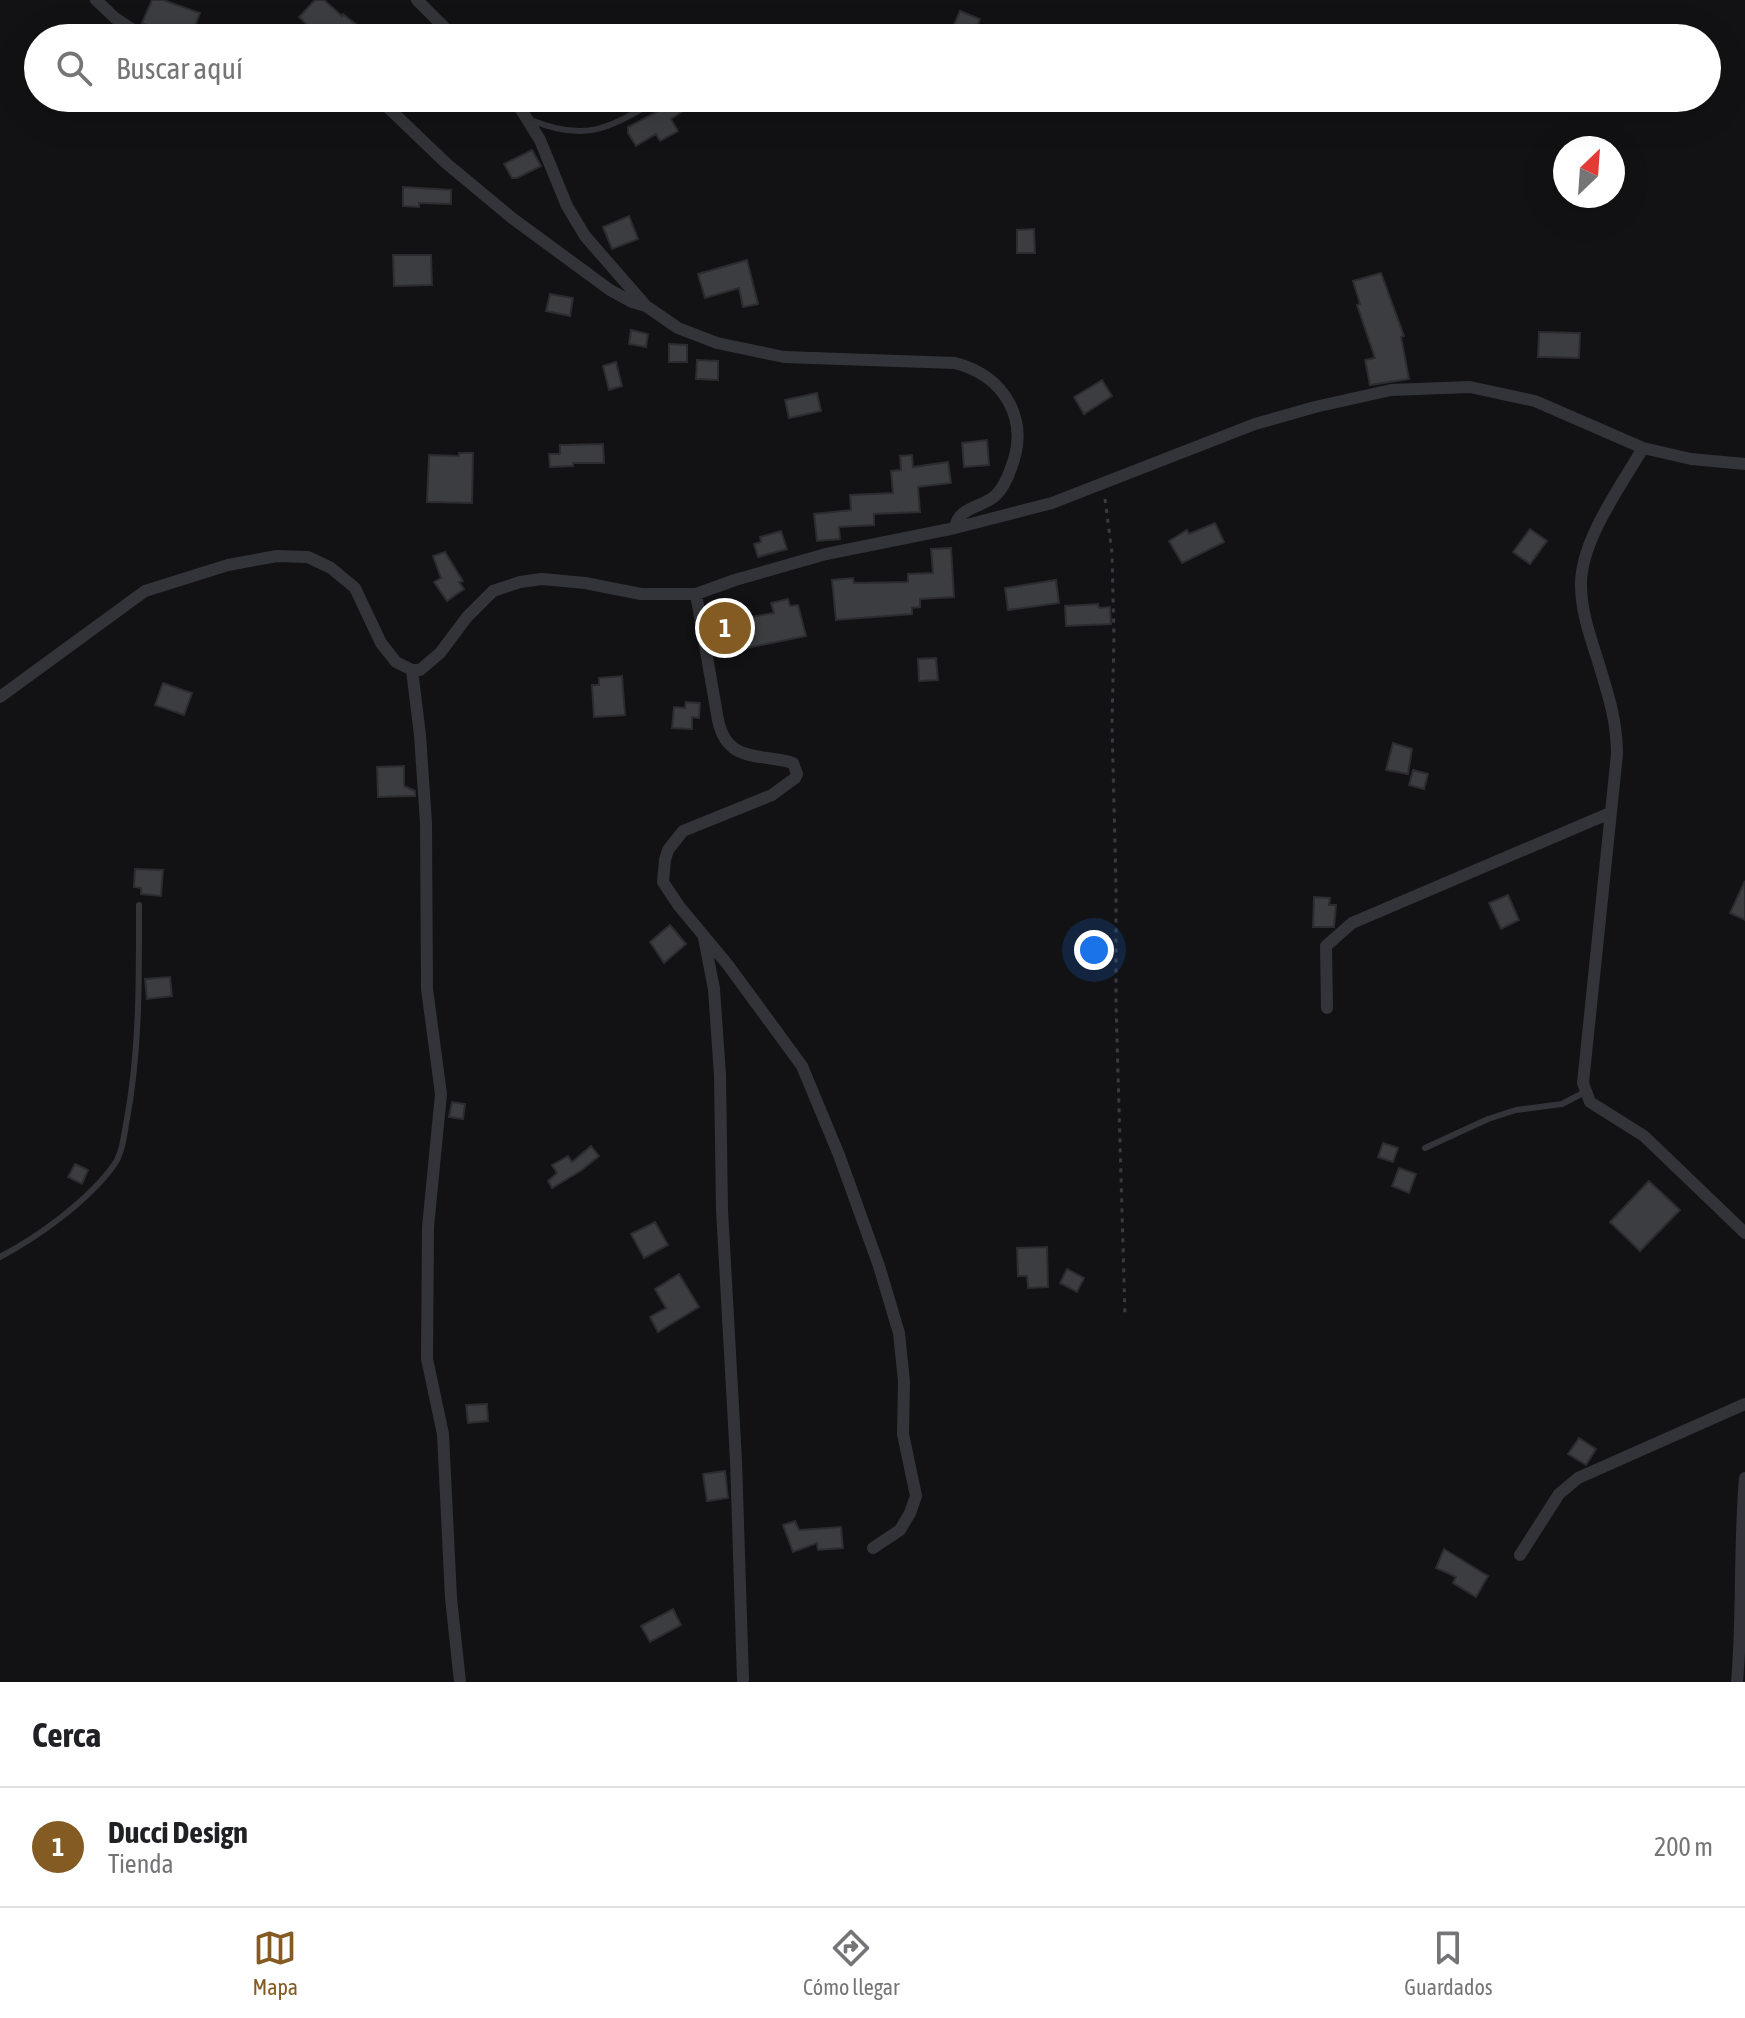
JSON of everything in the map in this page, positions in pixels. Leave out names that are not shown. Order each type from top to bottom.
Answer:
[{"type":"street","points":[[96,0],[124,24]]},
{"type":"street","points":[[417,0],[441,24]]},
{"type":"street","points":[[393,112],[447,164],[512,218],[610,290],[646,306]]},
{"type":"street","points":[[523,112],[540,140],[567,206],[585,236],[646,306],[678,328],[717,343],[753,352],[835,361],[955,363],[989,379],[1013,411],[1018,424],[1017,450],[1009,474],[995,496],[963,512],[957,518],[955,528]]},
{"type":"street","points":[[0,697],[145,591],[228,565],[277,556],[308,557],[331,568],[355,588],[381,643],[396,662],[412,670],[420,670],[440,653],[467,617],[493,591],[520,582],[542,579],[585,583],[641,594],[696,594],[826,554],[955,528],[1052,503],[1255,424],[1376,394],[1429,387],[1470,387],[1535,401],[1643,448],[1691,459],[1745,464]]},
{"type":"street","points":[[1643,448],[1594,533],[1582,573],[1583,604],[1617,731],[1583,1068],[1585,1092],[1590,1102],[1601,1111],[1644,1136],[1745,1233]]},
{"type":"street","points":[[696,594],[718,720],[724,737],[744,754],[793,763],[797,774],[772,795],[683,831],[672,843],[665,860],[663,882],[802,1066],[857,1200],[899,1333],[904,1381],[903,1434],[916,1496],[900,1530],[873,1548]]},
{"type":"street","points":[[412,670],[426,823],[427,989],[441,1094],[428,1227],[427,1359],[445,1457],[450,1583],[460,1682]]},
{"type":"street","points":[[1327,1008],[1326,946],[1352,923],[1610,813]]},
{"type":"street","points":[[703,935],[714,989],[720,1075],[722,1210],[733,1402],[743,1680]]},
{"type":"street","points":[[1520,1555],[1559,1494],[1578,1478],[1745,1404]]},
{"type":"street","points":[[1737,1682],[1745,1478]]},
{"type":"lane","points":[[528,119],[551,128],[580,132],[607,129],[637,112]]},
{"type":"lane","points":[[0,1257],[24,1244],[88,1193],[115,1164],[121,1150],[130,1105],[139,1004],[139,905]]},
{"type":"lane","points":[[1425,1148],[1488,1119],[1516,1110],[1562,1104],[1585,1092]]},
{"type":"path","points":[[1104,483],[1113,581],[1116,1004],[1125,1315]]},
{"type":"building","points":[[152,0],[163,0],[200,13],[196,24],[142,23]]},
{"type":"building","points":[[315,0],[324,0],[356,24],[306,24],[299,17]]},
{"type":"building","points":[[960,11],[980,19],[978,24],[954,24]]},
{"type":"building","points":[[656,112],[682,112],[671,119],[678,131],[660,141],[656,134],[636,146],[628,127]]},
{"type":"building","points":[[532,150],[541,166],[512,178],[504,164]]},
{"type":"building","points":[[403,187],[451,190],[451,204],[403,206]]},
{"type":"building","points":[[629,216],[638,239],[612,249],[603,227]]},
{"type":"building","points":[[1034,229],[1035,253],[1017,253],[1017,230]]},
{"type":"building","points":[[393,255],[431,255],[432,285],[394,286]]},
{"type":"building","points":[[747,260],[758,304],[743,307],[739,288],[705,298],[698,274]]},
{"type":"building","points":[[1381,273],[1404,336],[1401,337],[1409,379],[1370,385],[1365,360],[1375,358],[1357,305],[1360,304],[1353,281]]},
{"type":"building","points":[[550,294],[573,298],[570,316],[546,311]]},
{"type":"building","points":[[631,330],[648,334],[646,347],[629,344]]},
{"type":"building","points":[[1539,332],[1580,333],[1579,358],[1538,357]]},
{"type":"building","points":[[669,344],[687,345],[687,362],[669,362]]},
{"type":"building","points":[[697,360],[718,361],[718,380],[696,379]]},
{"type":"building","points":[[616,362],[622,386],[609,390],[603,366]]},
{"type":"building","points":[[1102,380],[1112,396],[1084,414],[1074,397]]},
{"type":"building","points":[[817,393],[821,411],[789,418],[785,400]]},
{"type":"building","points":[[987,440],[989,465],[964,467],[962,443]]},
{"type":"building","points":[[603,444],[604,463],[550,467],[549,454],[560,454],[560,445]]},
{"type":"building","points":[[459,453],[473,453],[472,503],[427,502],[429,455],[459,456]]},
{"type":"building","points":[[912,455],[913,467],[948,462],[951,483],[918,487],[920,512],[874,514],[874,525],[839,527],[840,539],[817,541],[814,514],[851,510],[850,495],[893,493],[891,471],[901,470],[900,456]]},
{"type":"building","points":[[1215,523],[1224,542],[1182,563],[1169,541],[1187,530],[1189,534]]},
{"type":"building","points":[[1530,529],[1547,541],[1530,564],[1513,552]]},
{"type":"building","points":[[781,531],[787,549],[758,557],[754,544],[761,542],[760,537]]},
{"type":"building","points":[[951,548],[954,597],[920,599],[920,607],[912,608],[912,614],[836,620],[832,580],[853,578],[854,583],[908,582],[908,574],[933,573],[931,549]]},
{"type":"building","points":[[445,552],[463,581],[459,582],[464,589],[447,601],[434,582],[441,578],[433,556]]},
{"type":"building","points":[[1056,580],[1059,603],[1008,610],[1005,588]]},
{"type":"building","points":[[788,599],[790,606],[798,605],[806,636],[723,653],[716,623],[774,613],[771,603]]},
{"type":"building","points":[[1098,604],[1099,608],[1110,607],[1111,624],[1066,626],[1065,606]]},
{"type":"building","points":[[936,658],[938,680],[919,681],[918,659]]},
{"type":"building","points":[[622,676],[625,715],[594,717],[592,685],[599,685],[599,678]]},
{"type":"building","points":[[163,683],[192,693],[184,715],[155,705]]},
{"type":"building","points":[[686,702],[700,703],[699,718],[692,717],[692,729],[672,728],[674,707],[685,708]]},
{"type":"building","points":[[1393,743],[1412,749],[1408,774],[1386,770]]},
{"type":"building","points":[[404,766],[404,786],[415,791],[415,796],[378,797],[377,767]]},
{"type":"building","points":[[1413,770],[1428,774],[1424,789],[1409,785]]},
{"type":"building","points":[[135,869],[163,870],[161,896],[141,894],[141,888],[134,887]]},
{"type":"building","points":[[1745,881],[1745,920],[1730,913]]},
{"type":"building","points":[[1508,895],[1519,920],[1501,929],[1489,903]]},
{"type":"building","points":[[1314,897],[1330,898],[1329,905],[1336,905],[1334,927],[1313,927]]},
{"type":"building","points":[[670,925],[686,944],[664,963],[650,942]]},
{"type":"building","points":[[170,977],[172,996],[147,999],[145,979]]},
{"type":"building","points":[[452,1102],[465,1104],[463,1119],[449,1117]]},
{"type":"building","points":[[1383,1143],[1398,1148],[1393,1162],[1378,1157]]},
{"type":"building","points":[[591,1146],[599,1156],[552,1188],[548,1181],[557,1173],[552,1165],[568,1156],[572,1162]]},
{"type":"building","points":[[75,1164],[88,1170],[82,1184],[68,1177]]},
{"type":"building","points":[[1399,1168],[1416,1174],[1409,1193],[1392,1186]]},
{"type":"building","points":[[1649,1181],[1680,1210],[1640,1251],[1610,1222]]},
{"type":"building","points":[[655,1222],[668,1245],[644,1258],[631,1234]]},
{"type":"building","points":[[1047,1247],[1048,1287],[1028,1288],[1027,1276],[1018,1276],[1017,1248]]},
{"type":"building","points":[[1067,1269],[1084,1278],[1077,1292],[1060,1283]]},
{"type":"building","points":[[679,1274],[699,1307],[658,1332],[650,1317],[666,1308],[655,1289]]},
{"type":"building","points":[[487,1404],[488,1421],[468,1423],[466,1405]]},
{"type":"building","points":[[1579,1438],[1596,1449],[1586,1465],[1568,1454]]},
{"type":"building","points":[[725,1471],[728,1498],[707,1501],[703,1474]]},
{"type":"building","points":[[795,1521],[799,1530],[841,1527],[843,1548],[818,1550],[817,1543],[793,1552],[783,1525]]},
{"type":"building","points":[[1444,1549],[1488,1576],[1476,1597],[1453,1583],[1456,1577],[1436,1568]]},
{"type":"building","points":[[673,1609],[681,1625],[650,1642],[641,1626]]},
{"type":"place","name":"Ducci Design","points":[[725,628]]}]
